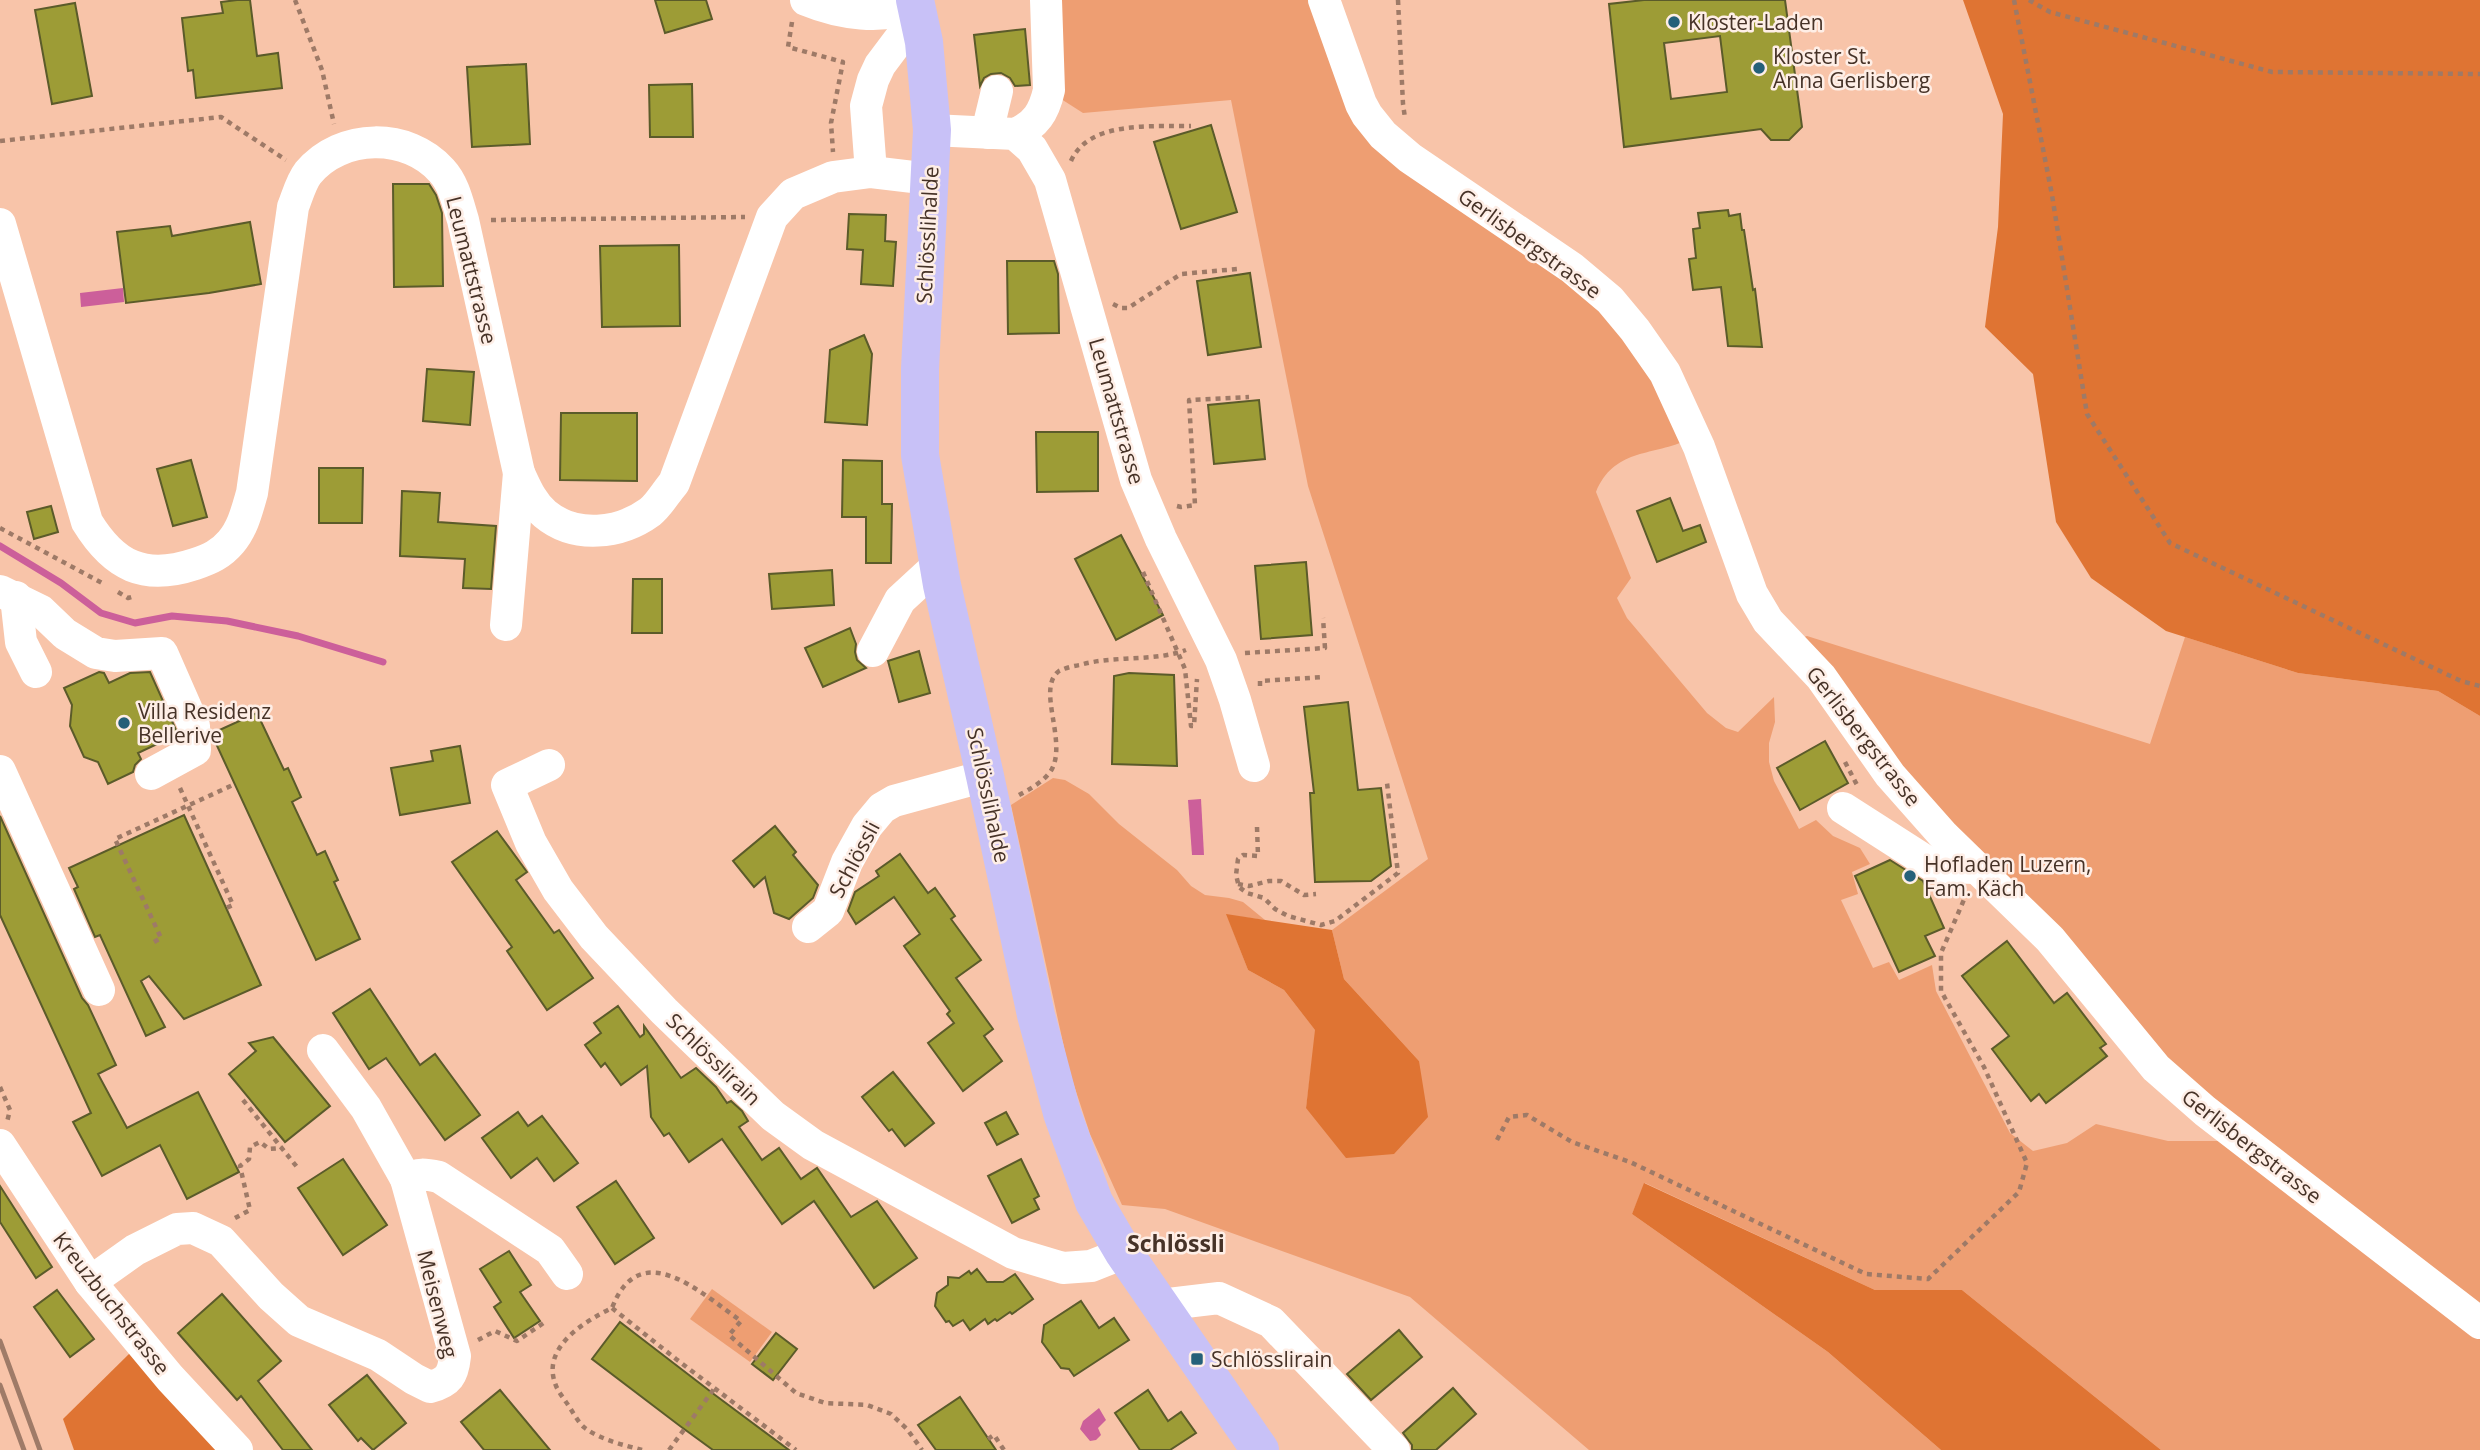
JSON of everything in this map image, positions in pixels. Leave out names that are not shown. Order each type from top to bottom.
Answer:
[{"type":"main road","name":"Schlösslihalde","points":[[916,3],[932,130],[920,369],[920,455],[938,565],[1000,787],[1036,1015],[1062,1113],[1094,1202],[1124,1252],[1260,1450]]},
{"type":"street","points":[[932,130],[1002,134],[1032,126],[1046,103],[1049,90],[1046,0]]},
{"type":"street","name":"Gerlisbergstrasse","points":[[1324,0],[1361,104],[1382,135],[1410,158],[1572,268],[1610,300],[1635,330],[1665,373],[1699,447],[1752,594],[1768,621],[1821,677],[1890,775],[1944,836],[2050,939],[2156,1068],[2205,1111],[2480,1323]]},
{"type":"street","points":[[799,6],[856,14],[901,12],[916,3]]},
{"type":"street","points":[[872,172],[866,106],[880,65],[901,37],[916,3]]},
{"type":"street","points":[[997,91],[989,120],[1002,134]]},
{"type":"street","name":"Leumattstrasse","points":[[1002,134],[1032,149],[1071,217],[1083,293],[1135,431],[1143,497],[1211,612],[1209,667],[1235,700],[1254,766]]},
{"type":"street","name":"Leumattstrasse","points":[[0,224],[87,522],[100,544],[117,558],[135,567],[159,572],[216,557],[232,542],[245,519],[252,493],[293,207],[308,174],[326,158],[349,146],[377,141],[404,147],[426,157],[443,172],[455,193],[463,220],[519,473],[529,495],[545,514],[566,526],[599,531],[628,526],[653,510],[674,483],[772,216],[793,194],[837,176],[872,172],[930,179]]},
{"type":"street","points":[[506,625],[519,473]]},
{"type":"street","points":[[873,652],[900,600],[938,565]]},
{"type":"street","points":[[8,594],[21,642],[36,672]]},
{"type":"street","points":[[8,594],[41,611],[65,634],[96,653],[115,656],[162,653],[194,726],[195,750],[151,774]]},
{"type":"street","name":"Schlösslirain","points":[[549,765],[507,785],[531,843],[558,890],[593,937],[664,1011],[773,1116],[813,1146],[1013,1253],[1063,1268],[1091,1266],[1124,1252]]},
{"type":"street","points":[[0,771],[99,990]]},
{"type":"street","name":"Schlössli","points":[[808,927],[828,911],[847,862],[867,826],[882,808],[894,801],[1000,787]]},
{"type":"street","points":[[1843,808],[1935,867],[1977,868]]},
{"type":"street","name":"Meisenweg","points":[[215,1237],[271,1296],[299,1321],[378,1355],[430,1387],[448,1380],[453,1373],[455,1356],[450,1334],[405,1179],[366,1108],[323,1049]]},
{"type":"street","name":"Kreuzbuchstrasse","points":[[2,1135],[90,1282],[170,1378],[237,1450]]},
{"type":"street","points":[[405,1179],[424,1173],[439,1177],[550,1250],[567,1274]]},
{"type":"street","points":[[90,1282],[135,1250],[177,1229],[193,1228],[215,1237]]},
{"type":"street","points":[[1160,1305],[1219,1298],[1271,1322],[1394,1450]]},
{"type":"path","points":[[295,0],[322,70],[335,128]]},
{"type":"path","points":[[1398,0],[1402,104],[1406,122]]},
{"type":"path","points":[[2014,0],[2052,195],[2087,414],[2170,543],[2461,681],[2480,685]]},
{"type":"path","points":[[2029,0],[2050,12],[2272,72],[2480,74]]},
{"type":"path","points":[[799,6],[788,47],[843,62],[831,123],[837,176]]},
{"type":"path","points":[[0,141],[221,117],[288,160]]},
{"type":"path","points":[[1070,169],[1071,160],[1081,145],[1106,133],[1191,126]]},
{"type":"path","points":[[486,220],[754,217]]},
{"type":"path","points":[[1083,293],[1097,290],[1103,300],[1121,308],[1128,308],[1181,274],[1237,269]]},
{"type":"path","points":[[1143,497],[1166,493],[1170,494],[1177,506],[1195,505],[1189,400],[1249,397]]},
{"type":"path","points":[[1143,572],[1185,669],[1191,726],[1194,726],[1209,667],[1232,653],[1325,648],[1323,618]]},
{"type":"path","points":[[1000,787],[1040,783],[1052,769],[1058,744],[1049,694],[1052,679],[1061,670],[1098,659],[1179,653]]},
{"type":"path","points":[[1261,695],[1260,681],[1324,677]]},
{"type":"path","points":[[1257,827],[1258,856],[1243,855],[1238,859],[1236,875],[1239,887],[1265,898],[1275,909],[1289,916],[1321,925],[1335,920],[1398,873],[1387,783]]},
{"type":"path","points":[[154,942],[160,938],[115,839],[234,784]]},
{"type":"path","points":[[181,791],[233,905],[226,908]]},
{"type":"path","points":[[1497,1140],[1508,1117],[1527,1115],[1572,1142],[1630,1162],[1866,1274],[1928,1279],[2019,1192],[2027,1163],[1984,1067],[1941,991],[1941,953],[1977,868]]},
{"type":"path","points":[[1238,884],[1249,886],[1281,881],[1304,895],[1316,894]]},
{"type":"path","points":[[0,1087],[10,1110],[9,1121],[2,1135]]},
{"type":"path","points":[[243,1100],[298,1167]]},
{"type":"path","points":[[215,1237],[229,1221],[250,1210],[240,1166],[249,1159],[250,1147],[260,1142],[264,1126]]},
{"type":"path","points":[[260,1142],[269,1149],[282,1148]]},
{"type":"path","points":[[642,1450],[584,1428],[555,1385],[552,1373],[559,1348],[573,1332],[612,1308],[626,1284],[639,1274],[657,1271],[687,1284],[741,1321],[729,1335],[796,1393],[825,1403],[867,1405],[891,1414],[907,1429],[922,1450]]},
{"type":"path","points":[[612,1308],[674,1361],[796,1450]]},
{"type":"path","points":[[450,1334],[481,1340],[495,1331],[517,1341],[545,1322]]},
{"type":"path","points":[[668,1450],[714,1389]]},
{"type":"path","points":[[988,1438],[994,1435],[1004,1450]]},
{"type":"path","points":[[615,1442],[617,1450]]},
{"type":"shaded area","points":[[1059,0],[1312,0],[1350,103],[1560,270],[1644,355],[1685,441],[1623,461],[1604,478],[1596,492],[1631,578],[1617,598],[1627,618],[1707,713],[1726,728],[1738,732],[1774,697],[1775,722],[1769,743],[1769,762],[1774,781],[1799,829],[1816,820],[1833,836],[1860,848],[1870,864],[1852,872],[1858,894],[1841,900],[1873,968],[1889,962],[1899,980],[1932,965],[1936,991],[2010,1133],[2033,1151],[2067,1143],[2096,1124],[2168,1141],[2231,1141],[2480,1335],[2480,1450],[2161,1450],[1962,1290],[1875,1290],[1645,1183],[1632,1214],[1828,1352],[1941,1450],[1589,1450],[1410,1297],[1165,1209],[1122,1205],[1090,1134],[1069,1070],[1011,805],[1053,778],[1065,780],[1089,794],[1119,824],[1177,870],[1191,886],[1205,895],[1243,902],[1265,920],[1227,915],[1248,970],[1284,990],[1316,1031],[1306,1108],[1419,1061],[1344,979],[1332,930],[1428,859],[1308,486],[1231,100],[1083,113],[1058,97]]},
{"type":"shaded area","points":[[1963,0],[2480,0],[2480,716],[2438,691],[2298,673],[2166,631],[2091,578],[2056,522],[2033,374],[1985,327],[1998,227],[2003,114]]},
{"type":"shaded area","points":[[123,288],[124,302],[81,307],[80,293]]},
{"type":"shaded area","points":[[1807,636],[2150,744],[2185,637],[2298,673],[2438,691],[2480,716],[2480,1317],[2219,1115],[1970,851],[1795,640]]},
{"type":"shaded area","points":[[1201,799],[1204,855],[1192,855],[1188,800]]},
{"type":"shaded area","points":[[1226,914],[1332,930],[1344,979],[1419,1061],[1428,1117],[1394,1154],[1346,1158],[1306,1108],[1315,1030],[1284,990],[1248,970]]},
{"type":"shaded area","points":[[1644,1183],[1875,1290],[1962,1290],[2161,1450],[1941,1450],[1828,1352],[1632,1214]]},
{"type":"shaded area","points":[[712,1289],[772,1332],[750,1362],[690,1319]]},
{"type":"shaded area","points":[[131,1352],[223,1450],[74,1450],[63,1419]]},
{"type":"shaded area","points":[[1099,1408],[1106,1420],[1098,1428],[1101,1435],[1090,1441],[1080,1429],[1083,1421]]},
{"type":"building","points":[[250,0],[257,56],[278,53],[282,88],[196,98],[193,70],[188,71],[182,18],[223,13],[221,2]]},
{"type":"building","points":[[655,0],[706,0],[712,19],[665,33]]},
{"type":"building","name":"Kloster St. Anna Gerlisberg","points":[[1644,0],[1785,0],[1802,127],[1789,140],[1771,140],[1761,129],[1624,147],[1609,4]],"holes":[[[1720,36],[1727,92],[1671,99],[1664,43]]]},
{"type":"building","points":[[75,3],[92,96],[52,104],[35,10]]},
{"type":"building","points":[[1025,29],[1030,85],[1015,86],[1010,78],[1001,73],[984,78],[980,86],[974,35]]},
{"type":"building","points":[[526,64],[530,144],[472,147],[467,67]]},
{"type":"building","points":[[692,84],[693,137],[650,137],[649,85]]},
{"type":"building","points":[[1211,125],[1237,212],[1181,229],[1154,142]]},
{"type":"building","points":[[393,184],[429,184],[436,195],[442,213],[443,286],[394,287]]},
{"type":"building","points":[[1728,210],[1729,216],[1740,214],[1744,230],[1762,347],[1728,346],[1721,287],[1693,290],[1689,259],[1696,258],[1693,229],[1700,228],[1698,213]]},
{"type":"building","points":[[849,214],[886,215],[885,241],[896,242],[893,286],[861,284],[863,250],[847,249]]},
{"type":"building","points":[[250,222],[261,284],[126,303],[117,232],[170,226],[172,236]]},
{"type":"building","points":[[679,245],[680,326],[602,327],[600,246]]},
{"type":"building","points":[[1007,261],[1054,261],[1058,274],[1059,333],[1008,334]]},
{"type":"building","points":[[1250,273],[1261,347],[1208,355],[1197,281]]},
{"type":"building","points":[[864,335],[872,354],[867,425],[825,422],[830,350]]},
{"type":"building","points":[[427,369],[474,372],[470,425],[423,421]]},
{"type":"building","points":[[1259,400],[1265,459],[1214,464],[1208,405]]},
{"type":"building","points":[[561,413],[637,413],[637,481],[560,480]]},
{"type":"building","points":[[1036,432],[1098,432],[1098,491],[1037,492]]},
{"type":"building","points":[[191,460],[207,517],[173,526],[157,469]]},
{"type":"building","points":[[843,460],[882,461],[882,504],[892,504],[891,563],[866,563],[866,517],[842,517]]},
{"type":"building","points":[[319,468],[363,468],[362,523],[319,523]]},
{"type":"building","points":[[402,491],[440,493],[438,522],[496,526],[491,589],[463,588],[465,559],[400,556]]},
{"type":"building","points":[[1670,498],[1683,531],[1700,525],[1706,542],[1657,562],[1637,511]]},
{"type":"building","points":[[51,506],[58,532],[34,539],[27,512]]},
{"type":"building","points":[[1121,535],[1163,615],[1116,640],[1075,559]]},
{"type":"building","points":[[1306,562],[1312,635],[1261,639],[1255,566]]},
{"type":"building","points":[[832,570],[834,605],[772,609],[769,574]]},
{"type":"building","points":[[633,579],[662,579],[662,633],[632,633]]},
{"type":"building","points":[[850,628],[856,644],[857,660],[866,668],[823,687],[805,648]]},
{"type":"building","points":[[919,651],[930,693],[899,702],[888,661]]},
{"type":"building","name":"Villa Residenz Bellerive","points":[[99,672],[104,673],[109,683],[130,673],[150,672],[176,730],[176,735],[138,753],[141,759],[133,772],[108,784],[98,762],[84,757],[70,726],[72,705],[64,688]]},
{"type":"building","points":[[1129,673],[1174,675],[1177,766],[1112,764],[1114,676]]},
{"type":"building","points":[[1348,702],[1358,790],[1381,788],[1391,866],[1371,881],[1315,882],[1310,793],[1314,793],[1304,707]]},
{"type":"building","points":[[257,713],[284,770],[288,768],[301,797],[292,802],[317,855],[325,851],[338,880],[334,882],[360,939],[316,960],[213,737],[213,733]]},
{"type":"building","points":[[1825,741],[1848,783],[1800,810],[1777,768]]},
{"type":"building","points":[[460,746],[470,803],[400,815],[391,768],[433,761],[431,751]]},
{"type":"building","points":[[184,815],[261,985],[184,1019],[149,976],[141,981],[165,1027],[146,1036],[100,935],[95,937],[74,889],[78,887],[69,868]]},
{"type":"building","points":[[0,816],[82,998],[88,1005],[116,1065],[98,1074],[127,1128],[198,1092],[239,1172],[187,1199],[160,1145],[102,1176],[73,1122],[91,1113],[0,915]]},
{"type":"building","points":[[775,826],[796,852],[793,855],[818,885],[813,898],[789,919],[774,913],[765,877],[754,887],[733,861]]},
{"type":"building","points":[[497,831],[527,872],[516,880],[554,933],[559,930],[593,978],[547,1010],[507,951],[512,947],[452,862]]},
{"type":"building","points":[[900,854],[928,893],[935,888],[955,916],[951,919],[981,960],[956,978],[993,1029],[984,1036],[1002,1061],[963,1091],[928,1043],[954,1023],[947,1014],[950,1011],[904,946],[920,934],[894,897],[856,924],[848,911],[855,892],[879,876],[876,871]]},
{"type":"building","points":[[1890,860],[1923,881],[1944,928],[1925,936],[1935,956],[1899,972],[1855,876]]},
{"type":"building","points":[[2007,941],[2054,1003],[2067,993],[2106,1044],[2100,1048],[2107,1056],[2046,1103],[2039,1094],[2031,1101],[1992,1049],[2009,1036],[1962,976]]},
{"type":"building","points":[[370,989],[420,1065],[435,1054],[480,1115],[445,1140],[386,1058],[369,1069],[333,1013]]},
{"type":"building","points":[[618,1006],[640,1037],[644,1034],[644,1026],[681,1078],[696,1068],[716,1087],[727,1103],[731,1101],[742,1111],[748,1121],[739,1127],[762,1160],[779,1148],[801,1179],[817,1168],[851,1217],[877,1201],[917,1258],[874,1288],[814,1201],[782,1224],[722,1139],[689,1162],[669,1133],[664,1136],[651,1117],[647,1066],[621,1085],[605,1063],[601,1067],[585,1045],[601,1033],[594,1023]]},
{"type":"building","points":[[273,1037],[330,1106],[285,1142],[229,1074],[256,1051],[249,1043]]},
{"type":"building","points":[[893,1072],[934,1123],[905,1146],[892,1129],[889,1131],[862,1097]]},
{"type":"building","points":[[518,1112],[528,1126],[542,1116],[578,1163],[554,1181],[537,1158],[511,1178],[482,1138]]},
{"type":"building","points":[[1006,1112],[1018,1134],[997,1145],[985,1123]]},
{"type":"building","points":[[343,1159],[387,1225],[343,1255],[298,1188]]},
{"type":"building","points":[[1021,1159],[1039,1196],[1034,1199],[1039,1209],[1012,1223],[988,1176]]},
{"type":"building","points":[[616,1181],[654,1238],[615,1264],[577,1207]]},
{"type":"building","points":[[0,1186],[52,1267],[36,1278],[0,1222]]},
{"type":"building","points":[[509,1251],[531,1285],[520,1292],[540,1321],[514,1338],[494,1307],[501,1302],[480,1269]]},
{"type":"building","points":[[977,1269],[987,1282],[1003,1282],[1015,1274],[1033,1299],[997,1321],[995,1319],[988,1324],[985,1319],[970,1330],[963,1320],[953,1326],[949,1321],[946,1322],[935,1306],[937,1293],[948,1285],[948,1277],[959,1278]]},
{"type":"building","points":[[57,1290],[94,1339],[70,1357],[34,1307]]},
{"type":"building","points":[[222,1294],[281,1361],[258,1381],[312,1450],[283,1450],[241,1396],[237,1400],[178,1333]]},
{"type":"building","points":[[1081,1301],[1099,1328],[1114,1318],[1129,1340],[1074,1376],[1069,1369],[1061,1368],[1042,1342],[1044,1325]]},
{"type":"building","points":[[620,1322],[789,1450],[713,1450],[680,1426],[592,1359]]},
{"type":"building","points":[[1399,1330],[1422,1357],[1371,1400],[1347,1374]]},
{"type":"building","points":[[776,1333],[797,1349],[773,1380],[752,1364]]},
{"type":"building","points":[[367,1375],[406,1423],[373,1450],[361,1438],[358,1441],[329,1405]]},
{"type":"building","points":[[1453,1388],[1476,1414],[1436,1450],[1412,1450],[1412,1445],[1403,1433]]},
{"type":"building","points":[[500,1390],[550,1450],[484,1450],[461,1422]]},
{"type":"building","points":[[1148,1390],[1168,1421],[1181,1412],[1196,1433],[1170,1450],[1140,1450],[1115,1413]]},
{"type":"building","points":[[960,1397],[996,1450],[936,1450],[918,1425]]},
{"type":"waterway","points":[[0,546],[61,583],[101,613],[135,623],[172,616],[227,621],[298,636],[383,662]]},
{"type":"railway","points":[[0,1341],[40,1450]]},
{"type":"railway","points":[[0,1385],[24,1450]]},
{"type":"place","name":"Kloster-Laden","points":[[1674,22]]},
{"type":"place","name":"Kloster St. Anna Gerlisberg","points":[[1759,68]]},
{"type":"place","name":"Villa Residenz Bellerive","points":[[124,723]]},
{"type":"place","name":"Hofladen Luzern, Fam. Käch","points":[[1910,876]]},
{"type":"place","name":"Schlösslirain","points":[[1197,1359]]},
{"type":"district","name":"Schlössli","points":[[1176,1243]]}]
